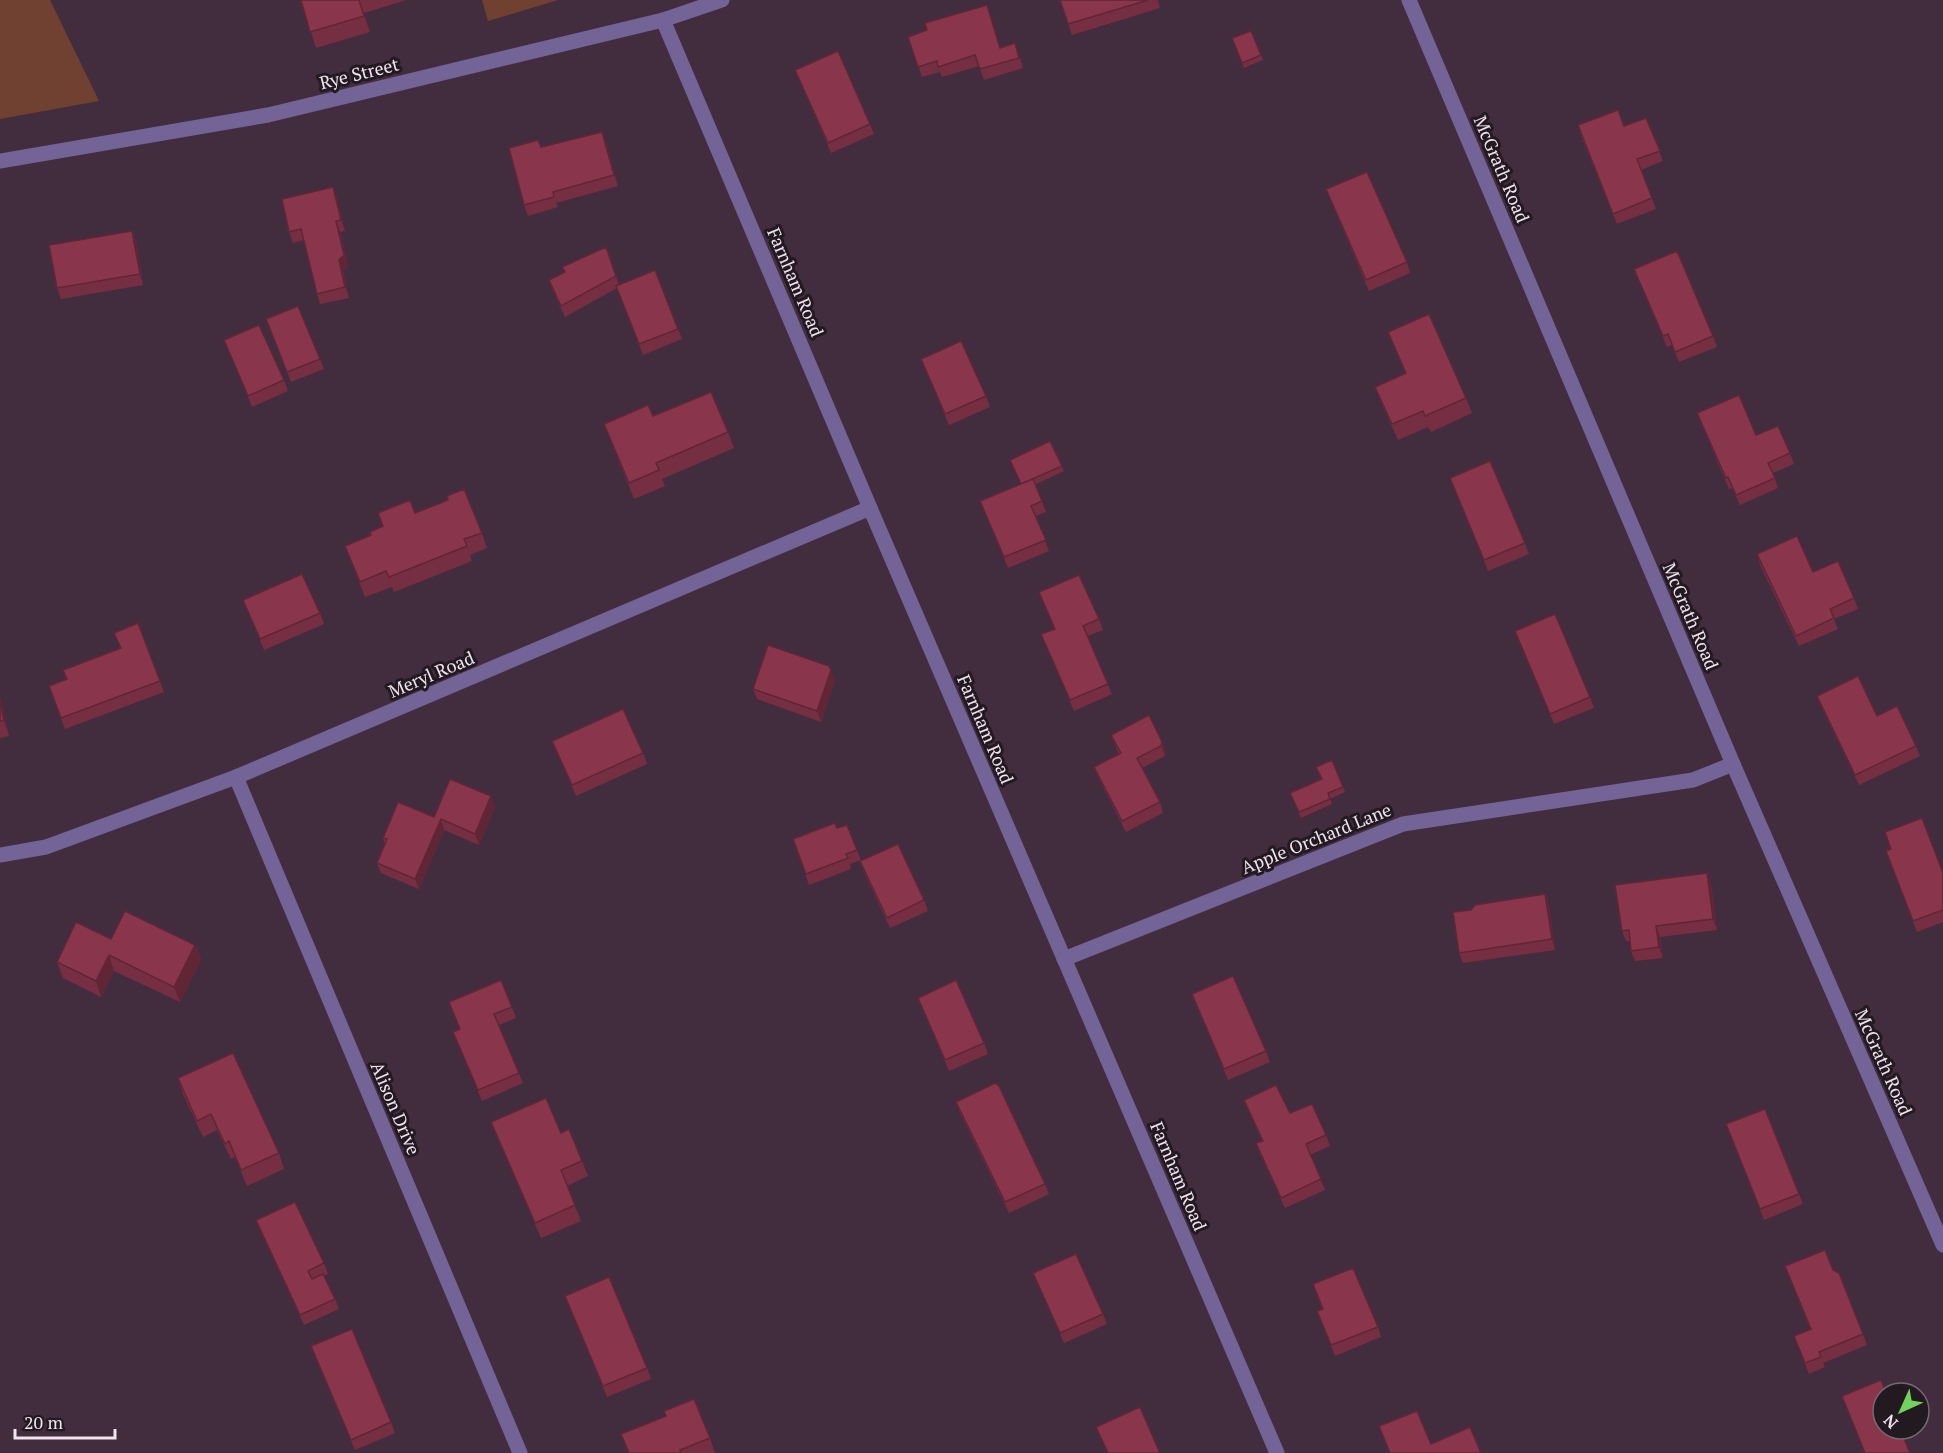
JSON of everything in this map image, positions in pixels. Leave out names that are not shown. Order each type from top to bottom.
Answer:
[{"type":"street","name":"Rye Street","points":[[0,160],[268,115],[663,20],[722,0]]},
{"type":"street","name":"McGrath Road","points":[[1409,0],[1733,764],[1943,1245]]},
{"type":"street","name":"Farnham Road","points":[[663,20],[870,508],[1277,1453]]},
{"type":"street","name":"Meryl Road","points":[[0,855],[46,847],[236,777],[870,508]]},
{"type":"street","name":"Apple Orchard Lane","points":[[1064,959],[1403,824],[1693,780],[1733,764]]},
{"type":"street","name":"Alison Drive","points":[[236,777],[520,1453]]},
{"type":"shaded area","points":[[0,0],[50,0],[99,101],[0,119]]},
{"type":"shaded area","points":[[482,0],[558,0],[488,21]]},
{"type":"building","points":[[301,0],[359,0],[364,16],[310,32]]},
{"type":"building","points":[[1060,0],[1148,0],[1068,24]]},
{"type":"building","points":[[987,5],[1000,48],[1015,43],[1019,58],[980,69],[975,55],[938,67],[937,61],[918,67],[908,37],[927,30],[925,23]]},
{"type":"building","points":[[1251,31],[1261,55],[1242,63],[1232,38]]},
{"type":"building","points":[[838,51],[870,124],[828,143],[795,70]]},
{"type":"building","points":[[1618,110],[1624,126],[1646,118],[1660,151],[1637,159],[1652,198],[1613,214],[1578,125]]},
{"type":"building","points":[[602,132],[614,175],[553,192],[554,197],[524,205],[509,148],[538,140],[541,147]]},
{"type":"building","points":[[1367,172],[1407,262],[1366,280],[1326,189]]},
{"type":"building","points":[[333,187],[341,220],[336,221],[344,255],[339,260],[345,287],[317,294],[301,229],[289,232],[282,199]]},
{"type":"building","points":[[132,231],[140,274],[57,288],[49,245]]},
{"type":"building","points":[[606,247],[616,276],[561,306],[549,280],[565,272],[562,267]]},
{"type":"building","points":[[1677,251],[1713,336],[1675,352],[1668,334],[1663,336],[1634,269]]},
{"type":"building","points":[[655,270],[678,329],[639,344],[616,286]]},
{"type":"building","points":[[298,306],[320,359],[287,372],[266,319]]},
{"type":"building","points":[[1429,314],[1466,398],[1425,416],[1423,411],[1392,424],[1375,387],[1406,373],[1388,332]]},
{"type":"building","points":[[259,325],[284,380],[248,396],[224,340]]},
{"type":"building","points":[[961,341],[986,396],[945,414],[921,359]]},
{"type":"building","points":[[711,392],[728,432],[656,463],[659,470],[629,483],[604,424],[648,405],[653,416]]},
{"type":"building","points":[[1739,395],[1756,435],[1778,426],[1790,453],[1768,463],[1775,478],[1736,495],[1697,413]]},
{"type":"building","points":[[1050,441],[1062,466],[1021,484],[1010,460]]},
{"type":"building","points":[[1490,461],[1525,543],[1484,560],[1450,478]]},
{"type":"building","points":[[1033,479],[1042,501],[1031,506],[1046,540],[1004,557],[980,501]]},
{"type":"building","points":[[464,489],[482,533],[464,539],[467,546],[389,577],[386,571],[360,582],[345,546],[371,535],[370,532],[383,526],[378,513],[410,500],[415,513],[448,500],[447,496]]},
{"type":"building","points":[[1797,536],[1813,572],[1838,561],[1854,598],[1830,609],[1834,618],[1796,636],[1757,554]]},
{"type":"building","points":[[302,574],[320,613],[260,639],[243,600]]},
{"type":"building","points":[[1079,575],[1099,619],[1083,626],[1108,684],[1070,700],[1041,634],[1055,629],[1039,592]]},
{"type":"building","points":[[1555,614],[1590,697],[1550,714],[1515,631]]},
{"type":"building","points":[[138,623],[160,681],[61,718],[49,686],[67,679],[63,670],[121,648],[114,633]]},
{"type":"building","points":[[768,645],[829,666],[831,670],[817,711],[753,689]]},
{"type":"building","points":[[1858,676],[1877,716],[1897,706],[1916,746],[1855,775],[1817,696]]},
{"type":"building","points":[[0,704],[4,721],[0,721]]},
{"type":"building","points":[[623,709],[643,753],[572,785],[552,741]]},
{"type":"building","points":[[1149,715],[1162,742],[1161,746],[1137,758],[1160,802],[1122,821],[1094,767],[1121,753],[1111,735]]},
{"type":"building","points":[[1332,760],[1343,787],[1328,793],[1330,799],[1299,812],[1290,793],[1322,779],[1316,767]]},
{"type":"building","points":[[450,779],[491,796],[475,834],[441,819],[415,879],[377,863],[387,839],[383,838],[398,802],[434,817]]},
{"type":"building","points":[[1922,818],[1943,873],[1943,910],[1913,921],[1886,851],[1891,849],[1885,832]]},
{"type":"building","points":[[835,823],[837,828],[847,825],[857,850],[846,854],[848,858],[806,874],[793,839]]},
{"type":"building","points":[[898,844],[924,900],[887,918],[860,861]]},
{"type":"building","points":[[1707,873],[1713,919],[1656,926],[1659,947],[1631,951],[1629,930],[1622,931],[1615,885]]},
{"type":"building","points":[[1545,894],[1552,939],[1459,953],[1453,912],[1471,910],[1475,905]]},
{"type":"building","points":[[125,911],[195,945],[174,987],[109,955],[96,981],[57,962],[76,922],[111,939]]},
{"type":"building","points":[[1233,976],[1266,1051],[1224,1069],[1192,994]]},
{"type":"building","points":[[501,980],[512,1007],[494,1014],[519,1073],[478,1090],[453,1032],[460,1029],[449,1002]]},
{"type":"building","points":[[956,980],[984,1043],[945,1060],[918,998]]},
{"type":"building","points":[[233,1053],[279,1153],[241,1170],[229,1141],[225,1144],[211,1114],[197,1121],[178,1078]]},
{"type":"building","points":[[995,1083],[999,1086],[1045,1184],[1005,1202],[956,1102]]},
{"type":"building","points":[[1276,1085],[1290,1113],[1312,1104],[1326,1135],[1306,1144],[1321,1179],[1281,1198],[1256,1143],[1263,1141],[1244,1100]]},
{"type":"building","points":[[546,1098],[561,1133],[569,1129],[582,1161],[561,1170],[575,1205],[535,1223],[491,1122]]},
{"type":"building","points":[[1765,1109],[1799,1194],[1760,1209],[1726,1124]]},
{"type":"building","points":[[295,1202],[324,1263],[308,1271],[312,1279],[323,1274],[335,1299],[300,1315],[256,1220]]},
{"type":"building","points":[[1825,1250],[1833,1270],[1839,1273],[1863,1334],[1819,1352],[1821,1357],[1805,1363],[1794,1336],[1811,1329],[1785,1266]]},
{"type":"building","points":[[1076,1254],[1103,1314],[1060,1333],[1033,1273]]},
{"type":"building","points":[[1353,1268],[1378,1327],[1331,1345],[1317,1311],[1323,1309],[1313,1284]]},
{"type":"building","points":[[609,1277],[647,1368],[603,1386],[565,1296]]},
{"type":"building","points":[[352,1329],[391,1422],[351,1440],[311,1346]]},
{"type":"building","points":[[1871,1384],[1871,1441],[1905,1441],[1910,1453],[1865,1453],[1842,1396]]},
{"type":"building","points":[[694,1399],[710,1438],[680,1450],[681,1453],[629,1453],[621,1434],[666,1416],[664,1411]]},
{"type":"building","points":[[1140,1407],[1160,1453],[1108,1453],[1096,1427]]},
{"type":"building","points":[[1417,1411],[1431,1444],[1470,1427],[1481,1453],[1390,1453],[1379,1426]]}]
